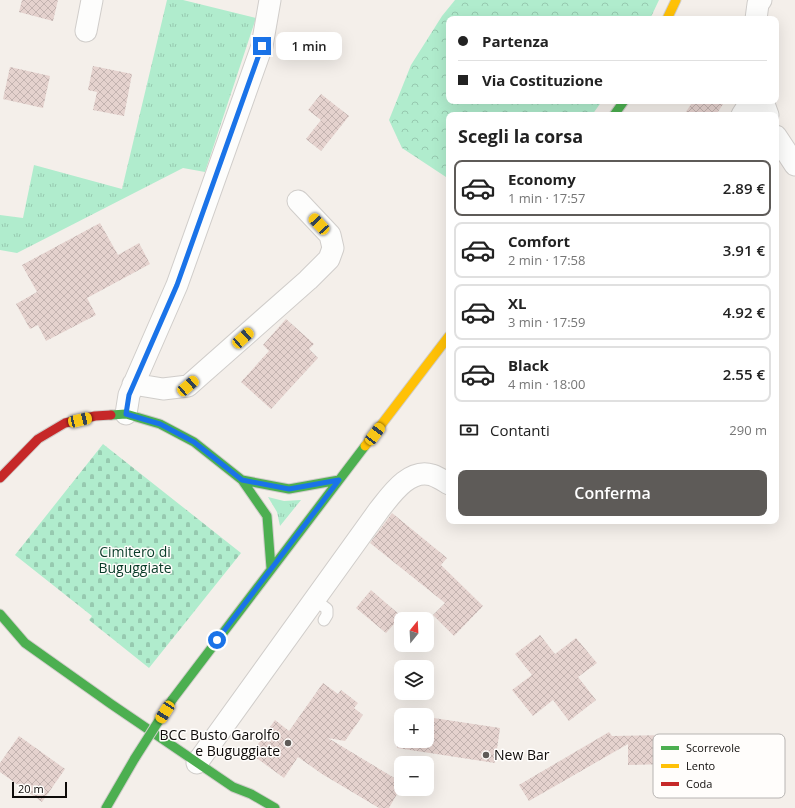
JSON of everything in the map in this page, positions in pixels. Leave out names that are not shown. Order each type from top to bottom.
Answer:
[{"type":"main road","points":[[669,16],[676,0]]},
{"type":"main road","points":[[106,808],[135,758],[172,700],[446,340]]},
{"type":"main road","points":[[0,478],[38,439],[65,423],[95,416],[126,414],[160,424],[194,442],[242,480],[267,516],[271,568]]},
{"type":"main road","points":[[242,480],[289,489],[339,480]]},
{"type":"main road","points":[[0,614],[25,643],[111,704],[233,787],[251,794],[275,808]]},
{"type":"main road","points":[[233,787],[245,803]]},
{"type":"street","points":[[86,31],[92,0]]},
{"type":"street","points":[[126,414],[129,395],[133,384],[177,285],[262,46],[270,0]]},
{"type":"street","points":[[756,16],[758,4],[761,0]]},
{"type":"street","points":[[779,141],[795,165]]},
{"type":"street","points":[[133,384],[163,389],[188,386],[308,280],[329,259],[333,248],[330,235],[298,201]]},
{"type":"street","points":[[197,763],[233,721],[282,654],[314,599],[397,487],[411,478],[422,474],[432,475],[446,482]]},
{"type":"lane","points":[[314,599],[327,609],[327,615],[324,620]]},
{"type":"green space","points":[[167,0],[183,0],[256,18],[205,172],[183,168],[17,253],[0,250],[0,215],[23,218],[34,165],[122,189]]},
{"type":"green space","points":[[455,0],[659,0],[651,16],[446,16],[446,104],[600,104],[594,112],[446,112],[446,177],[402,148],[389,120],[411,65],[442,16]]},
{"type":"green space","name":"Cimitero di Buguggiate","points":[[103,444],[241,553],[149,668],[89,620],[92,616],[15,555]]},
{"type":"green space","points":[[268,497],[284,501],[301,500],[280,526],[277,512]]},
{"type":"building","points":[[22,0],[58,0],[53,21],[19,12]]},
{"type":"building","points":[[93,66],[132,74],[124,116],[93,110],[97,92],[88,90]]},
{"type":"building","points":[[10,67],[50,76],[43,108],[3,99]]},
{"type":"building","points":[[321,94],[349,116],[321,151],[306,139],[321,120],[308,110]]},
{"type":"building","points":[[691,104],[723,104],[718,112],[686,112]]},
{"type":"building","points":[[100,223],[118,255],[139,243],[150,264],[87,298],[96,315],[46,341],[38,325],[30,329],[16,304],[37,292],[22,265]]},
{"type":"building","points":[[286,319],[314,344],[309,349],[318,358],[271,409],[241,382],[269,351],[263,345]]},
{"type":"building","points":[[392,513],[447,558],[441,565],[483,606],[454,636],[434,616],[434,614],[445,603],[370,543]]},
{"type":"building","points":[[371,590],[396,612],[394,612],[394,624],[386,633],[356,608]]},
{"type":"building","points":[[540,635],[555,654],[576,638],[597,663],[578,677],[596,700],[569,721],[553,700],[533,716],[512,690],[532,675],[515,654]]},
{"type":"building","points":[[323,683],[338,694],[341,690],[358,703],[354,708],[363,715],[345,741],[328,738],[394,778],[394,796],[396,796],[389,808],[379,808],[322,774],[298,757],[284,778],[251,754],[275,720],[289,731]]},
{"type":"building","points":[[434,718],[500,728],[495,763],[397,748],[434,748]]},
{"type":"building","points":[[609,732],[612,736],[653,735],[653,764],[628,765],[628,744],[529,801],[519,785]]},
{"type":"building","points":[[19,736],[65,769],[42,802],[0,772],[0,763]]},
{"type":"traffic: fast","points":[[616,112],[622,104]]},
{"type":"traffic: fast","points":[[111,415],[126,414],[160,424],[194,442],[242,480],[267,516],[271,568]]},
{"type":"traffic: fast","points":[[172,700],[365,446]]},
{"type":"traffic: fast","points":[[242,480],[289,489],[339,480]]},
{"type":"traffic: fast","points":[[0,614],[25,643],[111,704],[233,787],[251,794],[275,808]]},
{"type":"traffic: fast","points":[[135,758],[172,700]]},
{"type":"traffic: fast","points":[[106,808],[135,758]]},
{"type":"traffic: slow","points":[[668,16],[676,0]]},
{"type":"traffic: slow","points":[[365,446],[446,340]]},
{"type":"traffic: jam","points":[[0,478],[38,439],[65,423],[95,416],[111,415]]},
{"type":"place","name":"BCC Busto Garolfo e Buguggiate","points":[[288,743]]},
{"type":"place","name":"New Bar","points":[[486,755]]},
{"type":"route","points":[[217,640],[339,480],[289,489],[242,480],[194,442],[160,424],[126,414],[129,395],[177,285],[262,46]]}]
